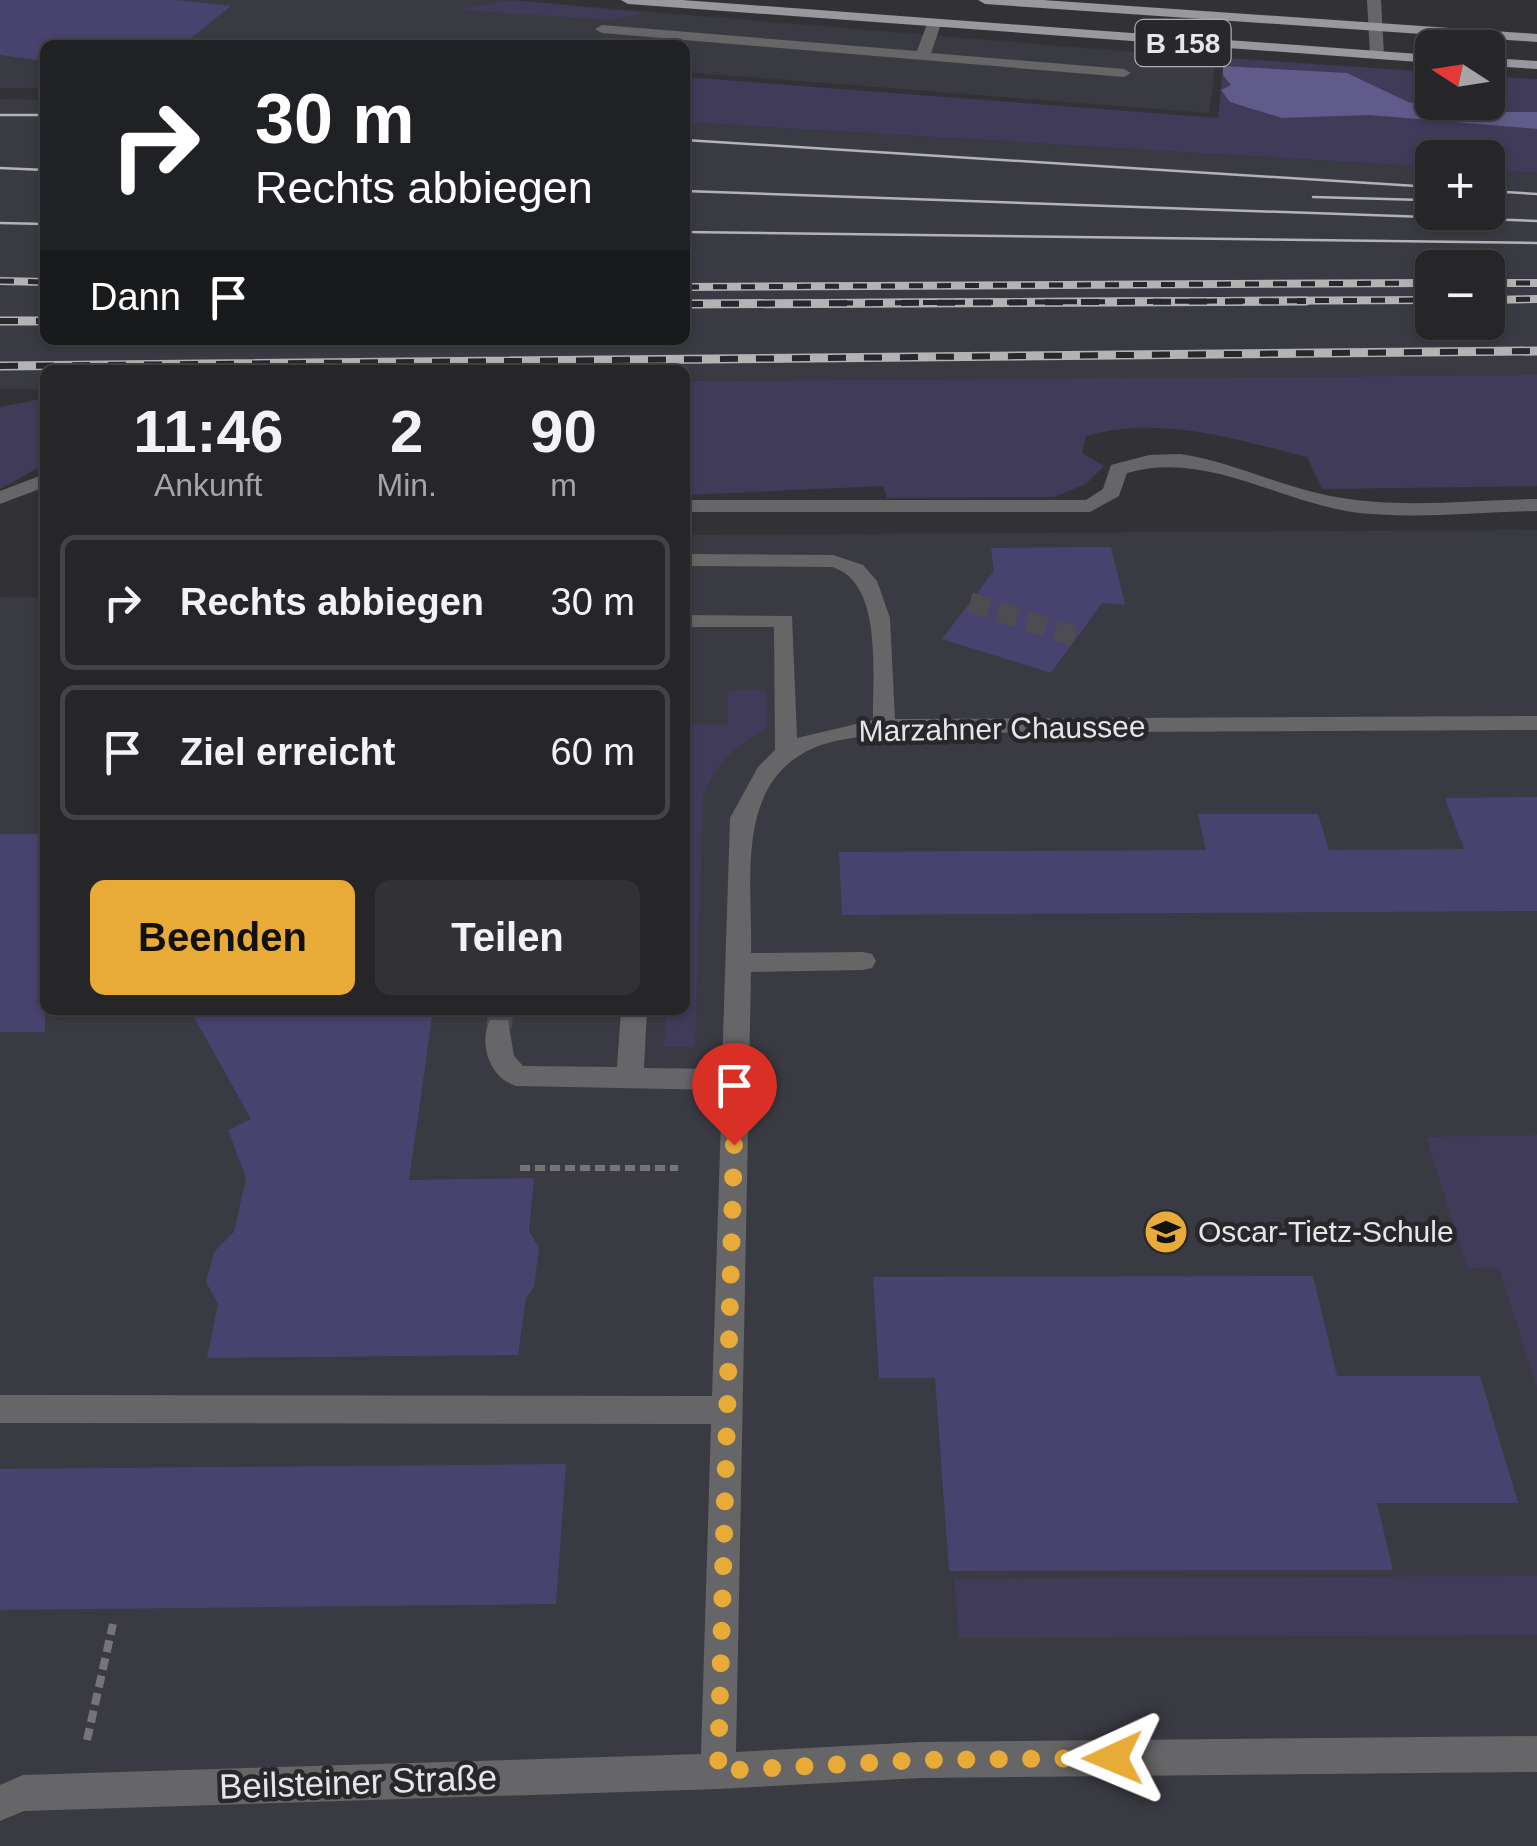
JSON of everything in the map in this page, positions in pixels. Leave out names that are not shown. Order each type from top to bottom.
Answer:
[{"type":"main road","name":"B 158","points":[[628,0],[1415,58]]},
{"type":"main road","name":"B 158","points":[[985,0],[1537,38]]},
{"type":"main road","points":[[1505,63],[1537,65]]},
{"type":"street","points":[[1374,0],[1376,55]]},
{"type":"street","points":[[922,56],[934,24]]},
{"type":"street","points":[[602,29],[1124,73]]},
{"type":"street","points":[[690,506],[1090,506],[1112,492],[1118,469],[1142,459],[1206,460],[1310,499],[1361,507],[1537,504]]},
{"type":"street","points":[[0,498],[40,482]]},
{"type":"street","points":[[690,560],[834,561],[856,569],[870,584],[878,603],[884,726]]},
{"type":"street","points":[[690,621],[784,621],[786,750],[757,781],[742,818],[718,1771]]},
{"type":"street","name":"Marzahner Chaussee","points":[[786,750],[838,733],[884,726],[1537,723]]},
{"type":"street","points":[[739,963],[863,961]]},
{"type":"street","points":[[630,1078],[634,1015]]},
{"type":"street","points":[[499,1027],[501,1060],[516,1076],[736,1080]]},
{"type":"street","points":[[0,1409],[728,1410]]},
{"type":"street","name":"Beilsteiner Straße","points":[[0,1803],[22,1793],[718,1771],[920,1760],[1537,1754]]},
{"type":"path","points":[[520,1168],[678,1168]]},
{"type":"path","points":[[87,1740],[112,1624]]},
{"type":"shaded area","points":[[0,0],[508,0],[1216,59],[1209,113],[690,72],[690,40],[40,40],[40,88],[0,88]]},
{"type":"shaded area","points":[[513,0],[644,13],[612,20],[456,10]]},
{"type":"shaded area","points":[[1224,58],[1415,71],[1415,120],[1505,120],[1505,77],[1537,79],[1537,173],[1505,171],[1505,140],[1415,140],[1415,166],[690,122],[690,77],[1218,118]]},
{"type":"shaded area","points":[[1223,66],[1347,73],[1415,103],[1415,119],[1369,115],[1282,118],[1230,102],[1221,90],[1231,85],[1223,75]]},
{"type":"shaded area","points":[[0,99],[40,100],[40,345],[690,345],[690,122],[1415,166],[1415,230],[1505,230],[1505,171],[1537,173],[1537,375],[690,381],[690,365],[40,365],[40,389],[0,389]]},
{"type":"shaded area","points":[[1505,112],[1537,112],[1537,129],[1429,120],[1505,120]]},
{"type":"shaded area","points":[[1537,375],[1537,486],[1322,489],[1307,457],[1197,432],[1142,428],[1086,436],[1082,453],[1104,466],[1086,484],[1054,497],[887,498],[883,486],[690,495],[690,381]]},
{"type":"shaded area","points":[[40,399],[40,467],[0,489],[0,407]]},
{"type":"shaded area","points":[[1537,530],[1537,1846],[0,1846],[0,597],[40,598],[40,1015],[690,1015],[690,535]]},
{"type":"shaded area","points":[[766,689],[767,729],[728,756],[713,774],[703,796],[695,1047],[664,1047],[666,1015],[690,1015],[690,725],[728,724],[728,691]]},
{"type":"shaded area","points":[[1537,1135],[1537,1387],[1499,1269],[1467,1268],[1426,1137]]},
{"type":"shaded area","points":[[1537,1576],[1537,1635],[959,1638],[954,1579]]},
{"type":"building","points":[[0,0],[175,0],[231,6],[188,40],[40,40],[40,60],[0,55]]},
{"type":"building","points":[[1111,547],[1125,605],[1102,603],[1051,673],[942,639],[994,571],[991,548]]},
{"type":"building","points":[[1537,797],[1537,911],[842,915],[839,852],[1206,850],[1198,814],[1318,814],[1329,850],[1464,849],[1445,798]]},
{"type":"building","points":[[0,834],[40,834],[40,1015],[45,1015],[45,1032],[0,1032]]},
{"type":"building","points":[[193,1015],[432,1015],[409,1180],[534,1178],[529,1231],[539,1248],[534,1287],[526,1298],[518,1355],[207,1358],[218,1304],[206,1282],[214,1252],[234,1232],[246,1178],[228,1130],[251,1119]]},
{"type":"building","points":[[1313,1276],[1337,1376],[1480,1376],[1518,1503],[1377,1503],[1393,1570],[949,1571],[935,1378],[879,1378],[873,1277]]},
{"type":"building","points":[[566,1464],[556,1604],[0,1610],[0,1469]]},
{"type":"tunnel","points":[[970,602],[1076,637]]},
{"type":"tunnel","points":[[499,1027],[500,1015]]},
{"type":"tram line","points":[[0,115],[40,115]]},
{"type":"tram line","points":[[690,140],[1415,186]]},
{"type":"tram line","points":[[0,168],[40,170]]},
{"type":"tram line","points":[[690,191],[1537,221]]},
{"type":"tram line","points":[[1505,192],[1537,194]]},
{"type":"tram line","points":[[1313,197],[1415,200]]},
{"type":"tram line","points":[[0,223],[40,224]]},
{"type":"tram line","points":[[690,232],[1537,243]]},
{"type":"railway","points":[[0,281],[40,282]]},
{"type":"railway","points":[[690,287],[1415,283]]},
{"type":"railway","points":[[1505,283],[1537,283]]},
{"type":"railway","points":[[1505,300],[1537,299]]},
{"type":"railway","points":[[839,303],[1415,300]]},
{"type":"railway","points":[[690,304],[1306,301]]},
{"type":"railway","points":[[0,321],[40,321]]},
{"type":"railway","points":[[102,365],[1537,351]]},
{"type":"railway","points":[[0,366],[40,366]]},
{"type":"place","name":"Oscar-Tietz-Schule","points":[[1166,1232]]},
{"type":"route","points":[[734,1145],[718,1771],[920,1760],[1113,1758]]}]
